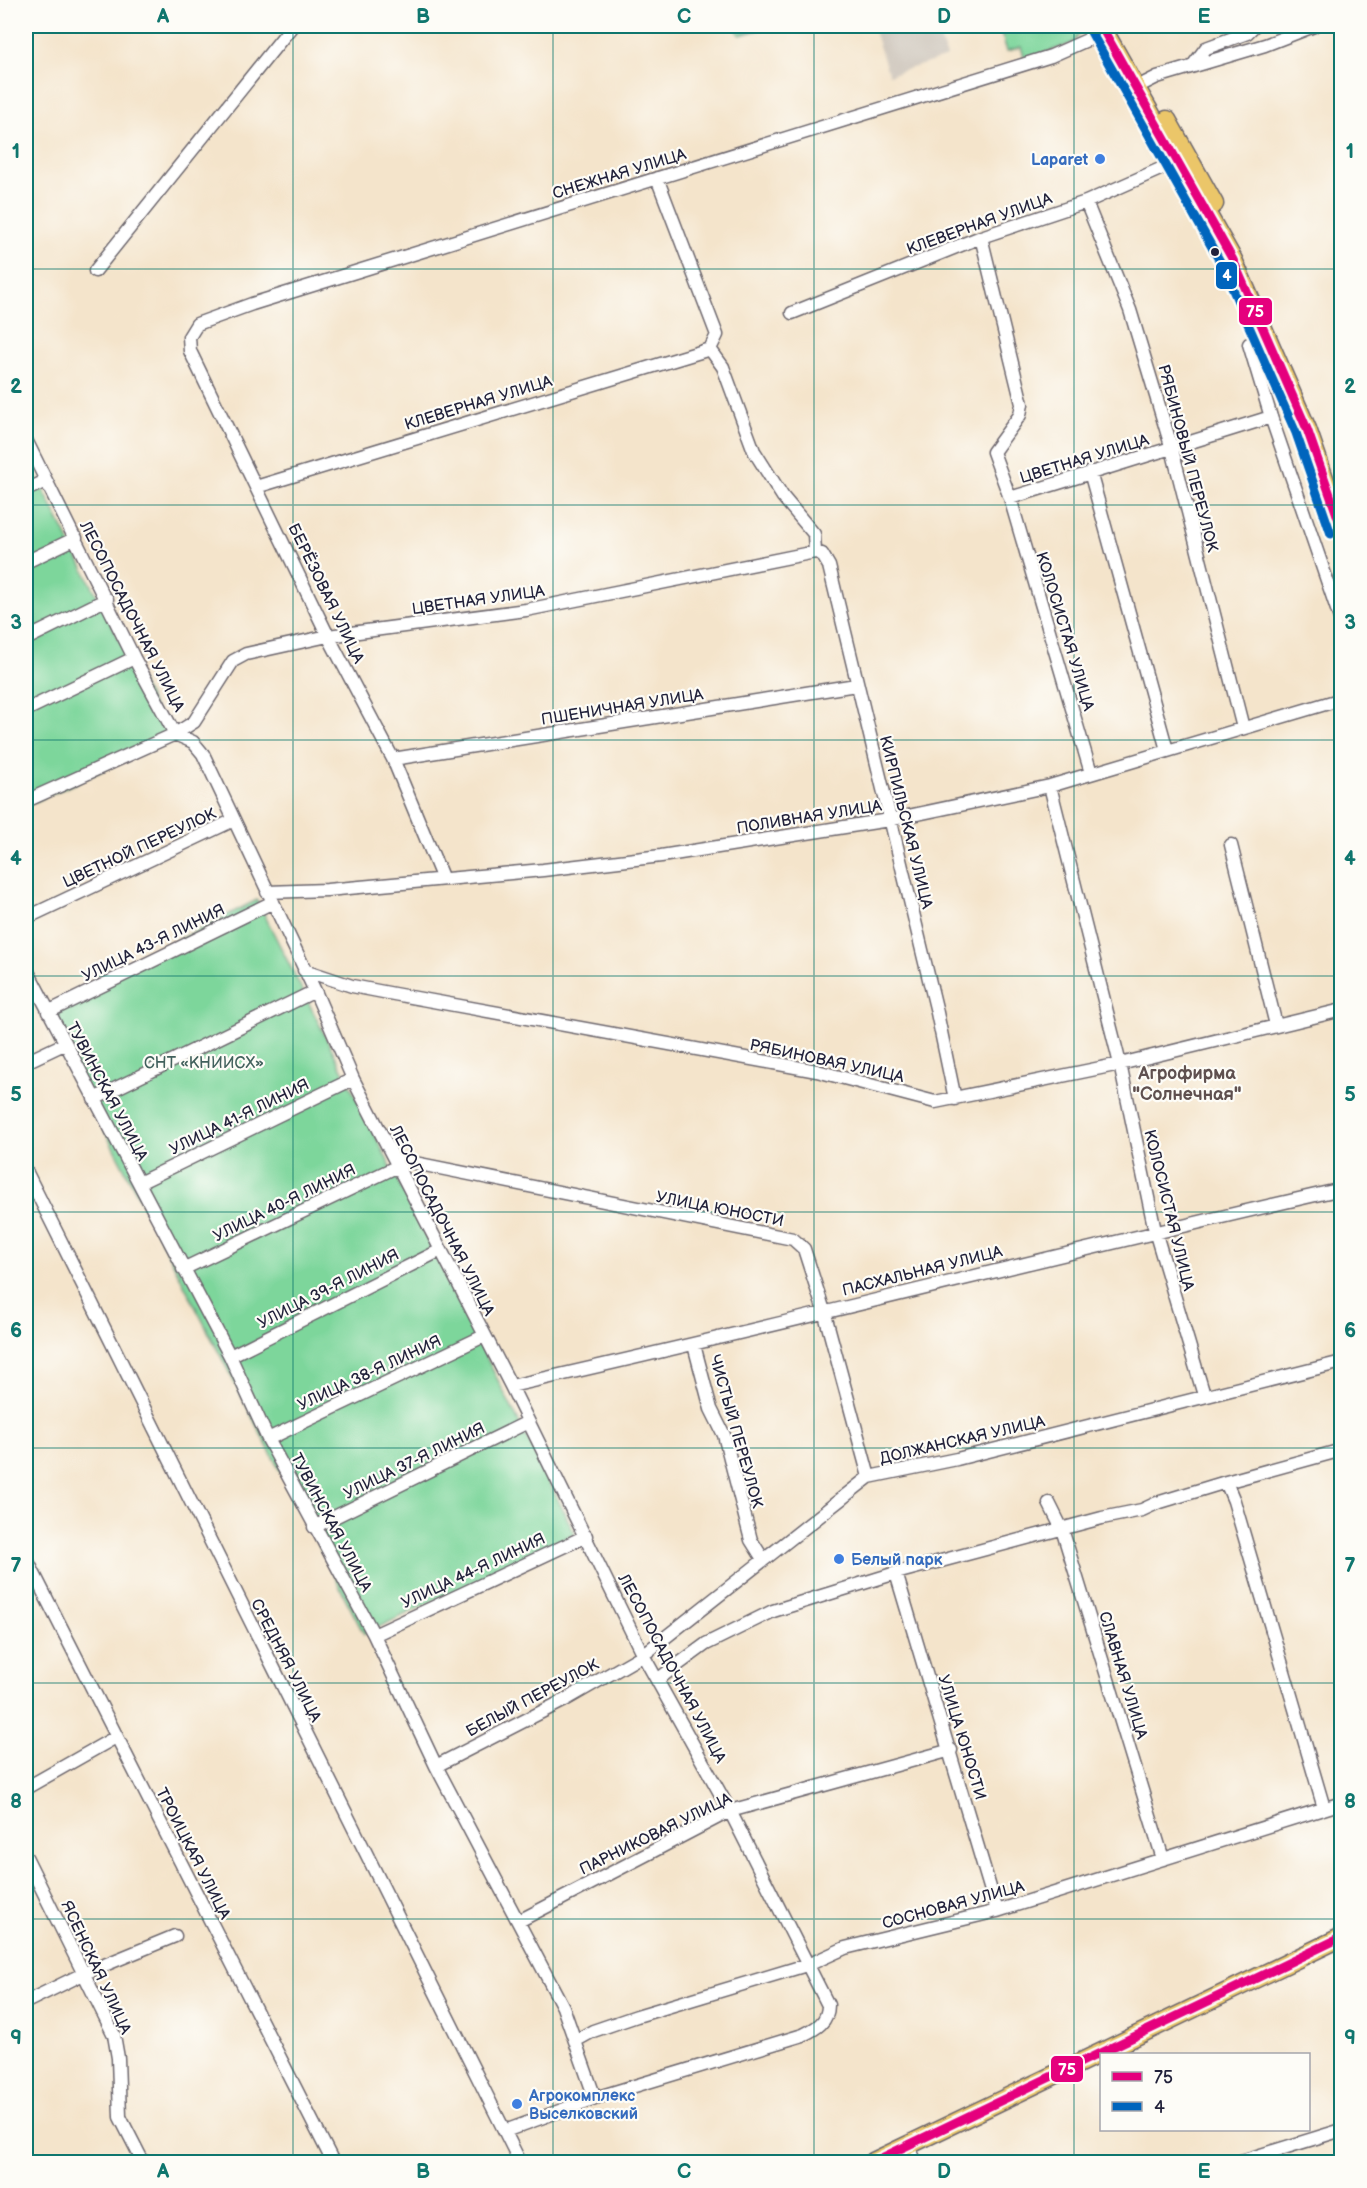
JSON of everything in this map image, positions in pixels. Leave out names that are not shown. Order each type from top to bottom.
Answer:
[{"type":"highway","points":[[1106,28],[1242,253],[1275,324],[1312,414],[1341,496]]},
{"type":"highway","points":[[1141,85],[1176,162],[1233,260],[1265,330],[1307,429],[1341,531]]},
{"type":"highway","points":[[1112,2053],[1341,1937]]},
{"type":"highway","points":[[1122,2053],[1341,1948]]},
{"type":"highway","points":[[894,2163],[1100,2059]]},
{"type":"highway","points":[[873,2163],[912,2154],[1100,2062]]},
{"type":"street","points":[[95,271],[292,26]]},
{"type":"street","points":[[1194,64],[1206,48],[1247,33],[1254,26]]},
{"type":"street","points":[[1141,85],[1194,64],[1265,45],[1314,26]]},
{"type":"street","name":"СНЕЖНАЯ УЛИЦА","points":[[198,324],[252,304],[1051,56],[1106,28]]},
{"type":"street","name":"КЛЕВЕРНАЯ УЛИЦА","points":[[792,313],[981,237],[1086,202],[1176,162]]},
{"type":"street","points":[[657,178],[717,335],[710,349]]},
{"type":"street","name":"РЯБИНОВЫЙ ПЕРЕУЛОК","points":[[1086,202],[1130,310],[1172,449],[1243,728]]},
{"type":"street","name":"КОЛОСИСТАЯ УЛИЦА","points":[[981,237],[1022,404],[1020,415],[993,452],[1010,498],[1091,773]]},
{"type":"street","name":"БЕРЁЗОВАЯ УЛИЦА","points":[[198,324],[189,338],[190,351],[328,636],[393,759],[442,878]]},
{"type":"street","points":[[1249,344],[1271,417],[1341,624]]},
{"type":"street","name":"КЛЕВЕРНАЯ УЛИЦА","points":[[256,487],[710,349]]},
{"type":"street","name":"КИРПИЛЬСКАЯ УЛИЦА","points":[[710,349],[723,367],[754,451],[783,498],[814,534],[819,553],[829,566],[955,1099]]},
{"type":"street","name":"ЦВЕТНАЯ УЛИЦА","points":[[1010,498],[1271,417]]},
{"type":"street","name":"ЛЕСОПОСАДОЧНАЯ УЛИЦА","points":[[26,440],[107,599],[134,658],[175,734],[193,742],[203,754],[315,991],[353,1080],[511,1386],[644,1655],[730,1811],[810,1964],[828,2005],[826,2019],[815,2030],[803,2035],[595,2098]]},
{"type":"street","points":[[1090,472],[1167,750]]},
{"type":"street","points":[[26,490],[46,481]]},
{"type":"street","points":[[26,562],[76,538]]},
{"type":"street","name":"ЦВЕТНАЯ УЛИЦА","points":[[26,801],[175,734],[194,722],[233,661],[246,654],[328,636],[526,610],[819,553]]},
{"type":"street","points":[[26,639],[107,599]]},
{"type":"street","points":[[26,710],[134,658]]},
{"type":"street","name":"ПШЕНИЧНАЯ УЛИЦА","points":[[393,759],[856,685]]},
{"type":"street","name":"ПОЛИВНАЯ УЛИЦА","points":[[270,897],[661,856],[889,820],[1050,786],[1341,699]]},
{"type":"street","name":"КОЛОСИСТАЯ УЛИЦА","points":[[1050,786],[1120,1064],[1155,1231],[1204,1395]]},
{"type":"street","name":"ЦВЕТНОЙ ПЕРЕУЛОК","points":[[26,918],[234,820]]},
{"type":"street","points":[[1231,845],[1276,1025]]},
{"type":"street","name":"УЛИЦА 43-Я ЛИНИЯ","points":[[48,1012],[270,897]]},
{"type":"street","name":"ТУВИНСКАЯ УЛИЦА","points":[[26,968],[230,1356],[268,1439],[374,1635],[436,1766],[563,2007],[595,2098]]},
{"type":"street","name":"РЯБИНОВАЯ УЛИЦА","points":[[304,970],[352,986],[817,1071],[935,1102],[1120,1064],[1341,1010]]},
{"type":"street","points":[[94,1099],[315,991]]},
{"type":"street","points":[[26,1062],[64,1044]]},
{"type":"street","name":"УЛИЦА 41-Я ЛИНИЯ","points":[[139,1183],[353,1080]]},
{"type":"street","name":"УЛИЦА 40-Я ЛИНИЯ","points":[[183,1269],[397,1162]]},
{"type":"street","name":"УЛИЦА ЮНОСТИ","points":[[397,1162],[793,1239],[804,1249],[824,1311],[869,1477]]},
{"type":"street","name":"СРЕДНЯЯ УЛИЦА","points":[[26,1171],[520,2163]]},
{"type":"street","name":"ПАСХАЛЬНАЯ УЛИЦА","points":[[511,1386],[694,1345],[1155,1231],[1341,1189]]},
{"type":"street","name":"УЛИЦА 39-Я ЛИНИЯ","points":[[230,1356],[441,1250]]},
{"type":"street","name":"УЛИЦА 38-Я ЛИНИЯ","points":[[268,1439],[484,1336]]},
{"type":"street","name":"ЧИСТЫЙ ПЕРЕУЛОК","points":[[694,1345],[711,1409],[724,1435],[751,1540],[763,1558]]},
{"type":"street","name":"ДОЛЖАНСКАЯ УЛИЦА","points":[[644,1655],[763,1558],[869,1477],[968,1456],[1341,1362]]},
{"type":"street","name":"УЛИЦА 37-Я ЛИНИЯ","points":[[314,1527],[528,1422]]},
{"type":"street","points":[[657,1680],[706,1644],[773,1611],[896,1573],[1142,1510],[1157,1503],[1226,1482],[1341,1450]]},
{"type":"street","points":[[1226,1482],[1234,1501],[1324,1808]]},
{"type":"street","name":"СЛАВНАЯ УЛИЦА","points":[[1049,1503],[1062,1529],[1163,1858]]},
{"type":"street","name":"УЛИЦА 44-Я ЛИНИЯ","points":[[374,1635],[586,1536]]},
{"type":"street","name":"ТРОИЦКАЯ УЛИЦА","points":[[26,1558],[333,2163]]},
{"type":"street","name":"УЛИЦА ЮНОСТИ","points":[[896,1573],[951,1750],[997,1911]]},
{"type":"street","name":"БЕЛЫЙ ПЕРЕУЛОК","points":[[436,1766],[565,1700],[644,1655]]},
{"type":"street","points":[[26,1788],[116,1737]]},
{"type":"street","name":"ПАРНИКОВАЯ УЛИЦА","points":[[519,1921],[730,1811],[951,1750]]},
{"type":"street","name":"СОСНОВАЯ УЛИЦА","points":[[575,2041],[593,2031],[637,2016],[810,1964],[845,1948],[997,1911],[1341,1803]]},
{"type":"street","name":"ЯСЕНСКАЯ УЛИЦА","points":[[26,1857],[114,2035],[118,2058],[120,2117],[143,2163]]},
{"type":"street","points":[[26,2002],[85,1973],[175,1936]]},
{"type":"street","points":[[505,2131],[595,2098]]},
{"type":"street","points":[[1238,2163],[1264,2159],[1341,2130]]},
{"type":"shaded area","points":[[935,26],[947,57],[889,75],[873,28]]},
{"type":"green space","points":[[735,26],[772,26],[740,35]]},
{"type":"green space","points":[[999,26],[1085,26],[1073,43],[1025,60],[1021,47],[1007,51]]},
{"type":"green space","points":[[26,456],[170,739],[26,806]]},
{"type":"green space","name":"СНТ «КНИИСХ»","points":[[257,900],[575,1534],[364,1634],[42,1009]]},
{"type":"transit line","name":"75","points":[[1101,26],[1233,260],[1307,429],[1342,529]]},
{"type":"transit line","name":"4","points":[[1091,32],[1222,265],[1296,433],[1331,534]]},
{"type":"transit line","name":"75","points":[[1100,2053],[1342,1937]]},
{"type":"transit line","name":"75","points":[[873,2162],[1100,2053]]},
{"type":"place","name":"Laparet","points":[[1100,159]]},
{"type":"place","name":"Белый парк","points":[[839,1559]]},
{"type":"place","name":"Агрокомплекс Выселковский","points":[[517,2104]]},
{"type":"district","name":"Агрофирма \"Солнечная\"","points":[[1187,1083]]}]
